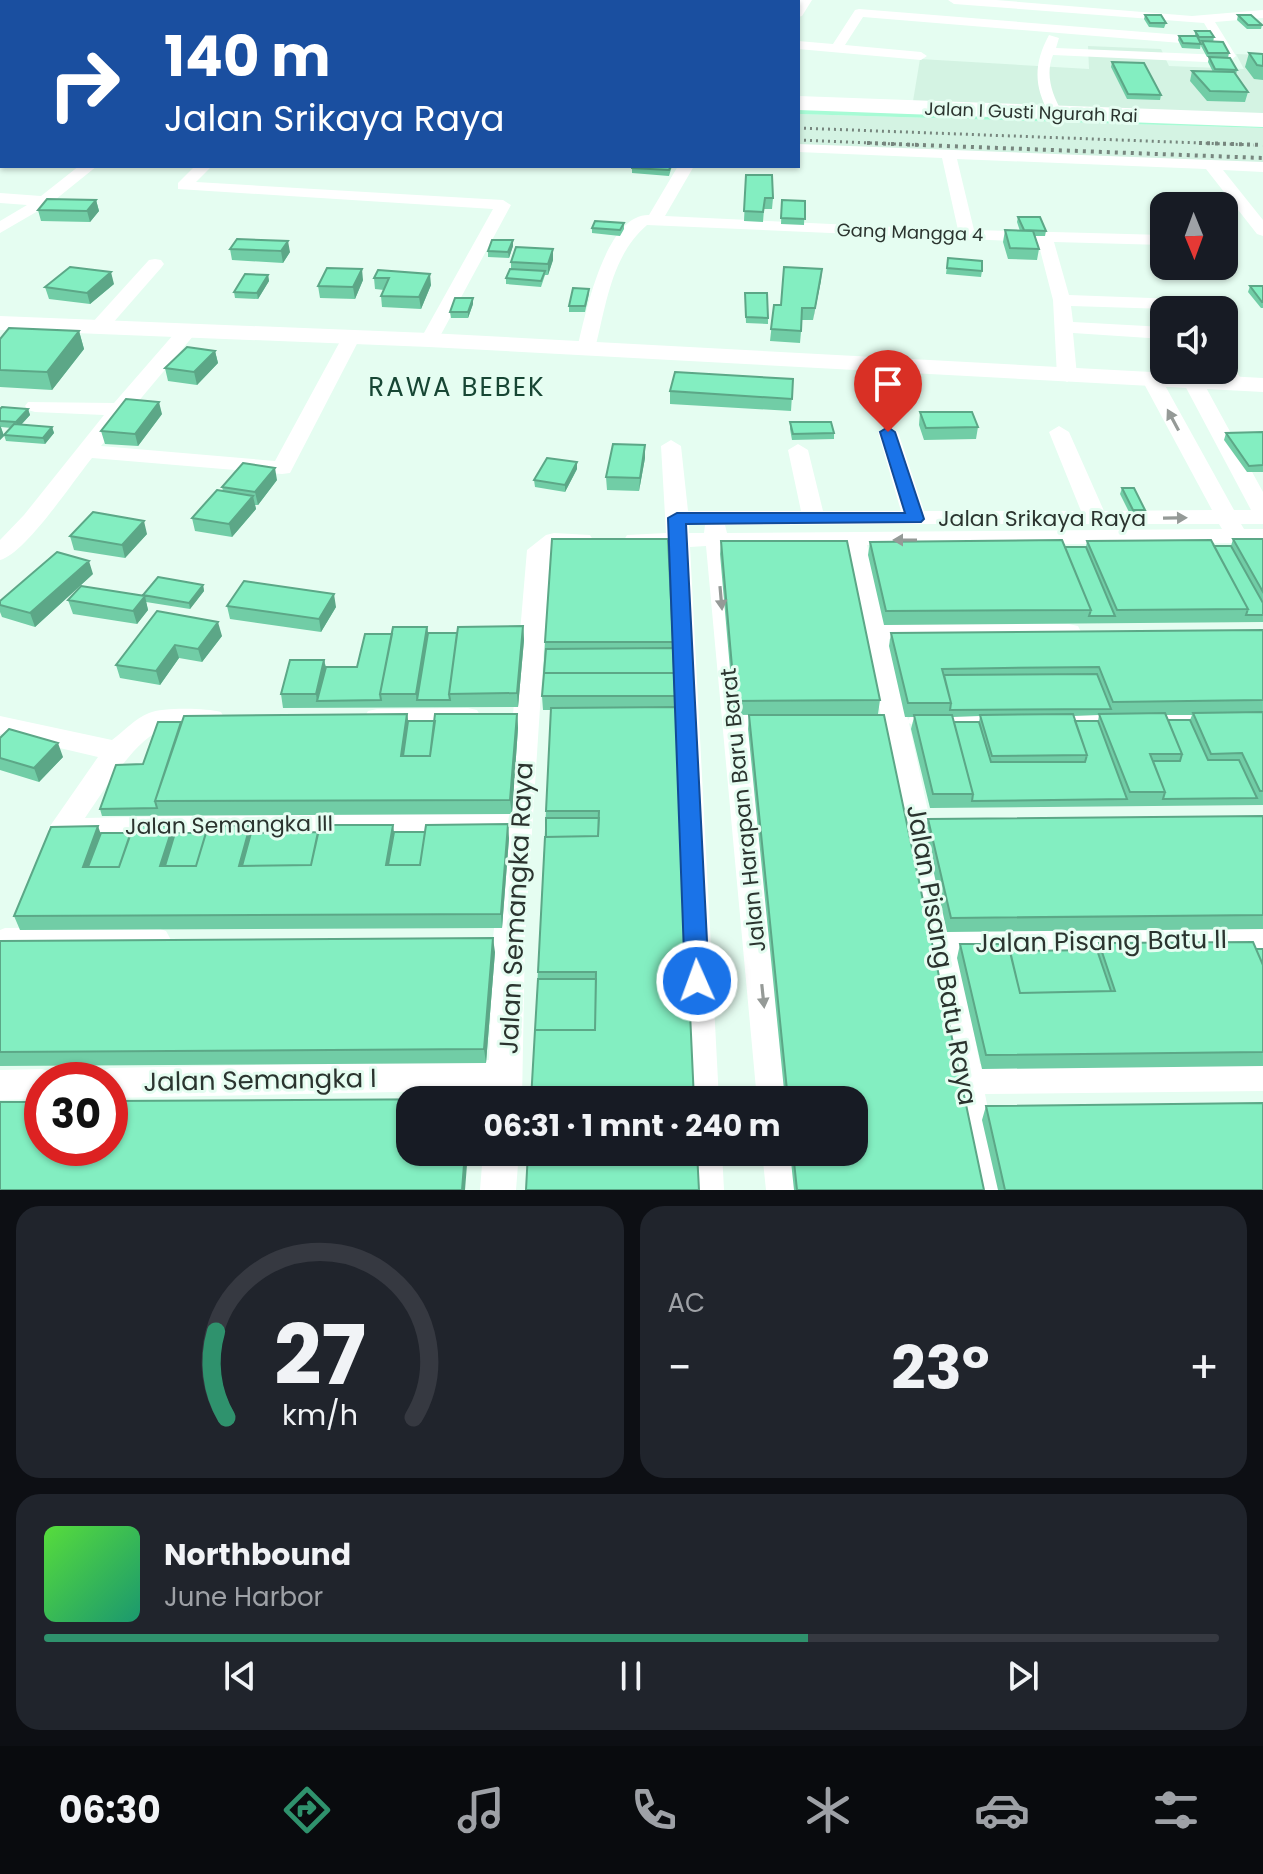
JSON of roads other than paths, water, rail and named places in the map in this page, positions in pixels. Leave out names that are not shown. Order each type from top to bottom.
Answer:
[{"type":"main road","name":"Jalan I Gusti Ngurah Rai","points":[[800,103],[1263,120]]},
{"type":"main road","name":"Jalan I Gusti Ngurah Rai","points":[[800,114],[1263,128]]},
{"type":"street","points":[[866,13],[871,0]]},
{"type":"street","points":[[954,0],[1046,3],[1062,9],[1207,18],[1263,14]]},
{"type":"street","points":[[1106,0],[1178,5]]},
{"type":"street","points":[[1192,6],[1254,10],[1257,0]]},
{"type":"street","points":[[1055,112],[1045,93],[1042,66],[1062,9]]},
{"type":"street","points":[[836,49],[856,14],[866,13],[1181,39]]},
{"type":"street","points":[[1046,51],[1228,58],[1219,34],[1207,18]]},
{"type":"street","points":[[800,45],[921,56]]},
{"type":"street","points":[[800,148],[1263,167]]},
{"type":"street","points":[[949,155],[967,235]]},
{"type":"street","points":[[1211,165],[1261,226]]},
{"type":"street","points":[[0,228],[44,201],[86,168]]},
{"type":"street","points":[[202,168],[183,186],[503,205],[429,340]]},
{"type":"street","points":[[586,349],[611,265],[622,242],[637,224],[655,219],[685,168]]},
{"type":"street","points":[[0,198],[44,201]]},
{"type":"street","name":"Gang Mangga 4","points":[[655,219],[967,235],[1150,240]]},
{"type":"street","points":[[1045,238],[1062,300],[1067,376]]},
{"type":"street","points":[[98,328],[155,264]]},
{"type":"street","points":[[1062,300],[1150,306]]},
{"type":"street","points":[[0,323],[429,340],[1150,380]]},
{"type":"street","points":[[1063,327],[1150,332]]},
{"type":"street","points":[[0,553],[32,520],[119,409],[187,331]]},
{"type":"street","points":[[86,451],[282,468],[351,338]]},
{"type":"street","points":[[1238,378],[1263,385]]},
{"type":"street","points":[[1154,384],[1232,528]]},
{"type":"street","points":[[1194,384],[1220,436],[1254,476],[1263,514]]},
{"type":"street","points":[[35,406],[119,409]]},
{"type":"street","points":[[888,432],[915,519]]},
{"type":"street","points":[[1059,432],[1096,519]]},
{"type":"street","points":[[1220,436],[1249,435]]},
{"type":"street","points":[[671,446],[701,1086]]},
{"type":"street","points":[[798,450],[814,518]]},
{"type":"street","name":"Jalan Srikaya Raya","points":[[533,636],[539,550],[554,540],[609,540],[677,529],[854,540],[1232,528],[1263,514]]},
{"type":"street","name":"Jalan Srikaya Raya","points":[[715,530],[814,518],[1096,519],[1232,528],[1263,536]]},
{"type":"street","name":"Jalan Harapan Baru Barat","points":[[715,530],[772,1086]]},
{"type":"street","name":"Jalan Pisang Batu Raya","points":[[854,540],[876,631],[882,721],[918,821],[986,1190]]},
{"type":"street","points":[[876,631],[1093,632]]},
{"type":"street","points":[[503,635],[533,636]]},
{"type":"street","name":"Jalan Semangka Raya","points":[[506,1086],[509,939],[520,819],[542,716],[533,636]]},
{"type":"street","points":[[615,715],[686,714]]},
{"type":"street","points":[[357,718],[542,716]]},
{"type":"street","name":"Jalan Semangka III","points":[[233,719],[156,720],[117,751],[62,829],[520,819]]},
{"type":"street","points":[[882,721],[1263,719]]},
{"type":"street","points":[[733,722],[763,722]]},
{"type":"street","points":[[0,725],[117,751]]},
{"type":"street","points":[[918,821],[950,821]]},
{"type":"street","name":"Jalan Pisang Batu II","points":[[940,944],[1263,938]]},
{"type":"street","points":[[478,939],[509,939]]},
{"type":"street","points":[[3,946],[178,940]]},
{"type":"street","points":[[964,1079],[1263,1076]]},
{"type":"street","name":"Jalan Semangka I","points":[[128,1083],[407,1086]]},
{"type":"street","points":[[0,1085],[24,1084]]},
{"type":"street","points":[[498,1190],[500,1166]]},
{"type":"street","points":[[705,1166],[706,1190]]},
{"type":"street","points":[[781,1166],[784,1190]]},
{"type":"railway","points":[[800,128],[1207,143]]},
{"type":"railway","points":[[800,140],[910,145]]},
{"type":"railway","points":[[867,143],[910,145]]},
{"type":"railway","points":[[1199,143],[1207,143]]},
{"type":"railway","points":[[1207,143],[1263,145]]},
{"type":"railway","points":[[1207,143],[1254,145]]},
{"type":"railway","points":[[910,145],[1263,158]]},
{"type":"railway","points":[[910,145],[919,145]]},
{"type":"district","name":"RAWA BEBEK","points":[[457,387]]}]
